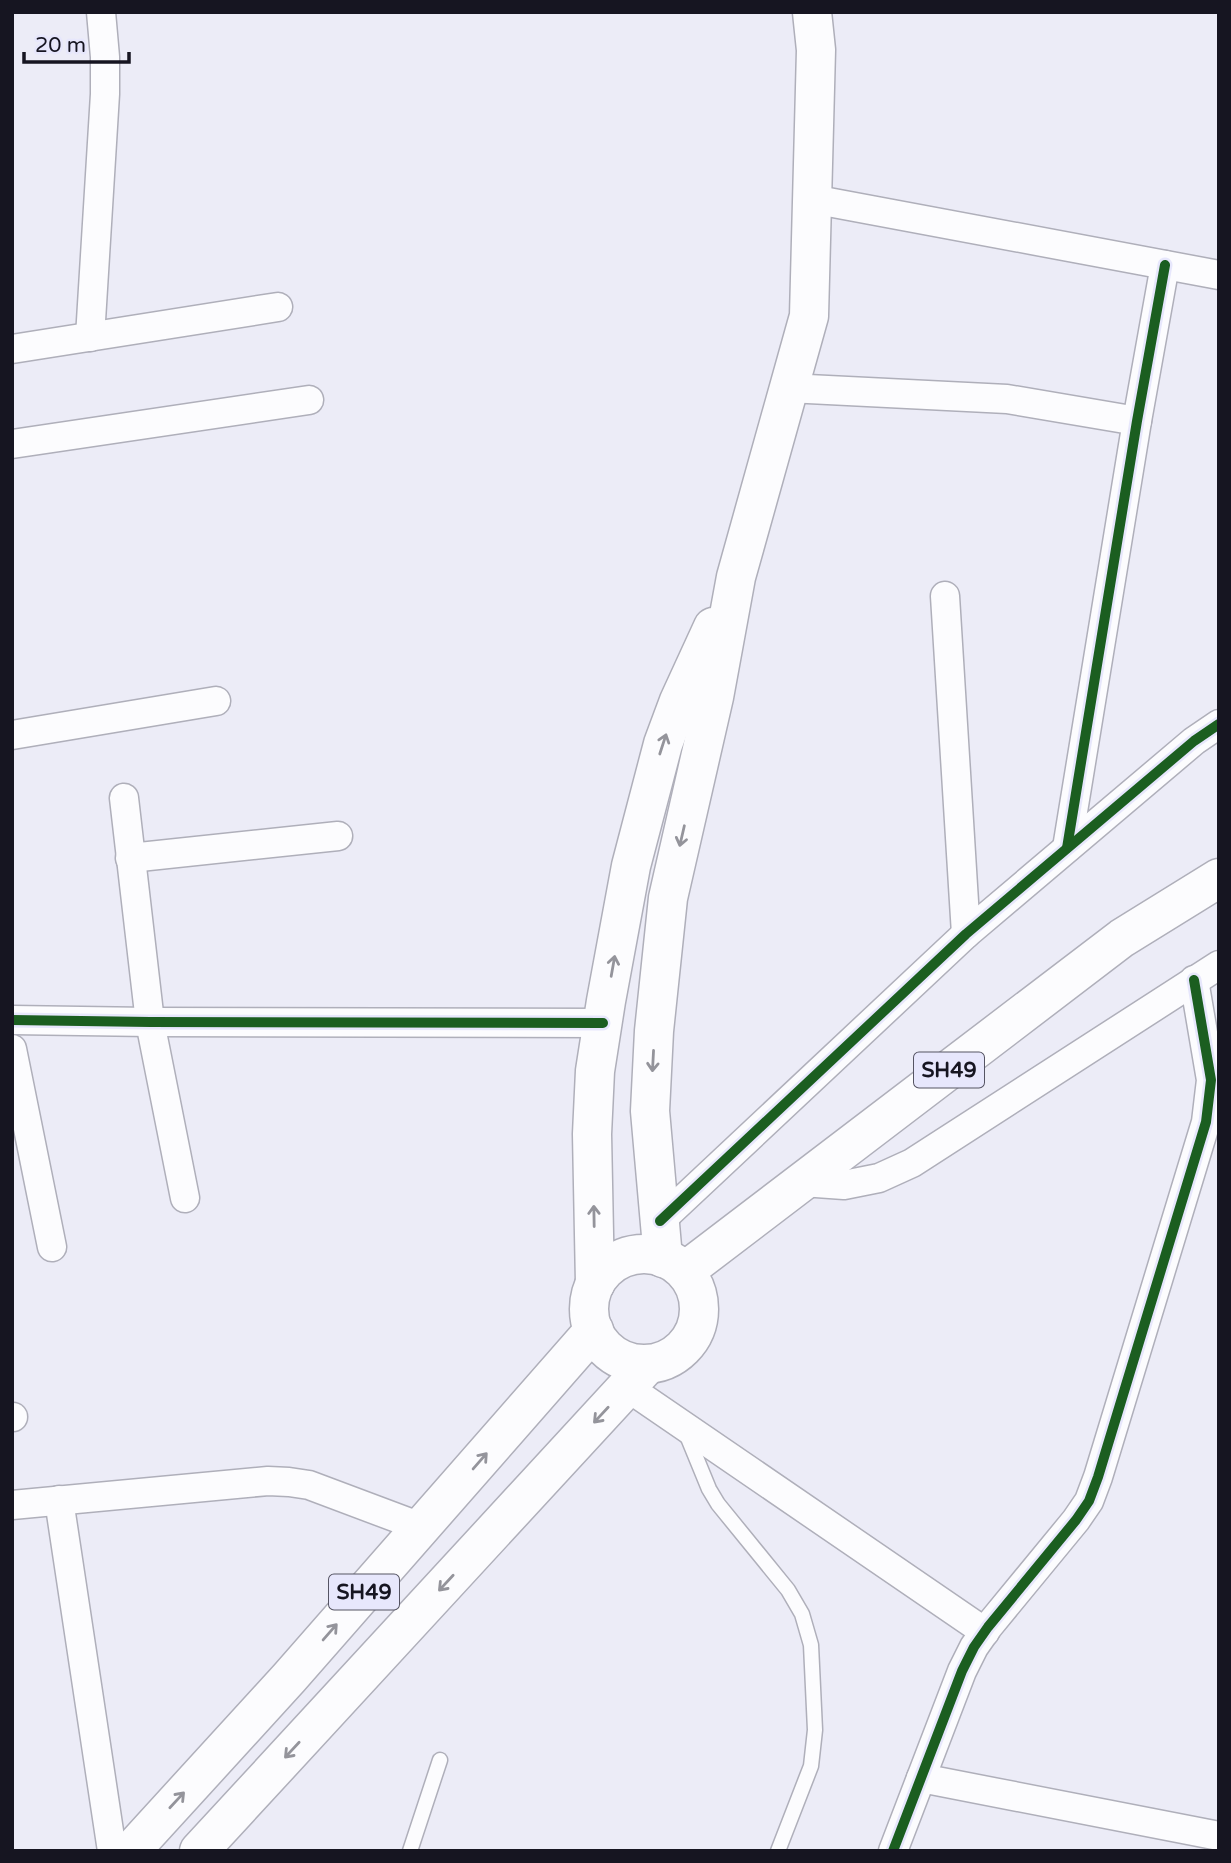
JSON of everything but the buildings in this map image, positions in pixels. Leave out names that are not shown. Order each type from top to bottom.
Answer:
[{"type":"main road","points":[[674,1265],[660,1221],[650,1111],[654,1031],[668,898],[714,698],[736,577],[808,316],[816,50],[812,12]]},
{"type":"main road","points":[[595,1284],[607,1269],[621,1259],[638,1254],[655,1255],[674,1265],[695,1285],[699,1301],[699,1319],[694,1335],[682,1351],[637,1376],[628,1363],[610,1354],[597,1339],[590,1322],[589,1303],[595,1284],[592,1133],[595,1072],[631,866],[663,744],[679,701],[736,577]]},
{"type":"main road","name":"SH49","points":[[674,1265],[802,1182],[1122,938],[1219,878]]},
{"type":"main road","name":"SH49","points":[[131,1851],[289,1678],[594,1330]]},
{"type":"main road","name":"SH49","points":[[199,1851],[637,1376]]},
{"type":"street","points":[[90,337],[105,94],[101,12]]},
{"type":"street","points":[[812,199],[1219,275]]},
{"type":"street","points":[[1067,848],[1165,265]]},
{"type":"street","points":[[12,349],[278,307]]},
{"type":"street","points":[[788,388],[1007,399],[1137,421]]},
{"type":"street","points":[[12,443],[309,400]]},
{"type":"street","points":[[945,596],[966,934]]},
{"type":"street","points":[[12,735],[216,701]]},
{"type":"street","points":[[660,1221],[966,934],[1194,741],[1219,724]]},
{"type":"street","points":[[124,798],[150,1022],[185,1198]]},
{"type":"street","points":[[130,858],[338,836]]},
{"type":"street","points":[[802,1182],[844,1185],[879,1178],[912,1163],[1219,964]]},
{"type":"street","points":[[893,1851],[962,1671],[974,1647],[1076,1520],[1098,1478],[1195,1160],[1215,1080],[1194,980]]},
{"type":"street","points":[[12,1020],[603,1023]]},
{"type":"street","points":[[12,1049],[52,1247]]},
{"type":"street","points":[[637,1376],[683,1425],[985,1632]]},
{"type":"street","points":[[12,1505],[268,1481],[289,1482],[309,1485],[421,1527]]},
{"type":"street","points":[[60,1500],[112,1851]]},
{"type":"street","points":[[921,1778],[1219,1836]]},
{"type":"lane","points":[[683,1425],[709,1489],[718,1504],[788,1590],[802,1615],[811,1645],[815,1730],[811,1766],[778,1851]]},
{"type":"lane","points":[[410,1851],[440,1760]]},
{"type":"cycle path","points":[[1067,848],[1165,265]]},
{"type":"cycle path","points":[[660,1221],[966,934],[1194,741],[1219,724]]},
{"type":"cycle path","points":[[893,1851],[962,1671],[974,1647],[1076,1520],[1089,1501],[1098,1477],[1206,1122],[1211,1080],[1194,980]]},
{"type":"cycle path","points":[[12,1020],[603,1023]]}]
